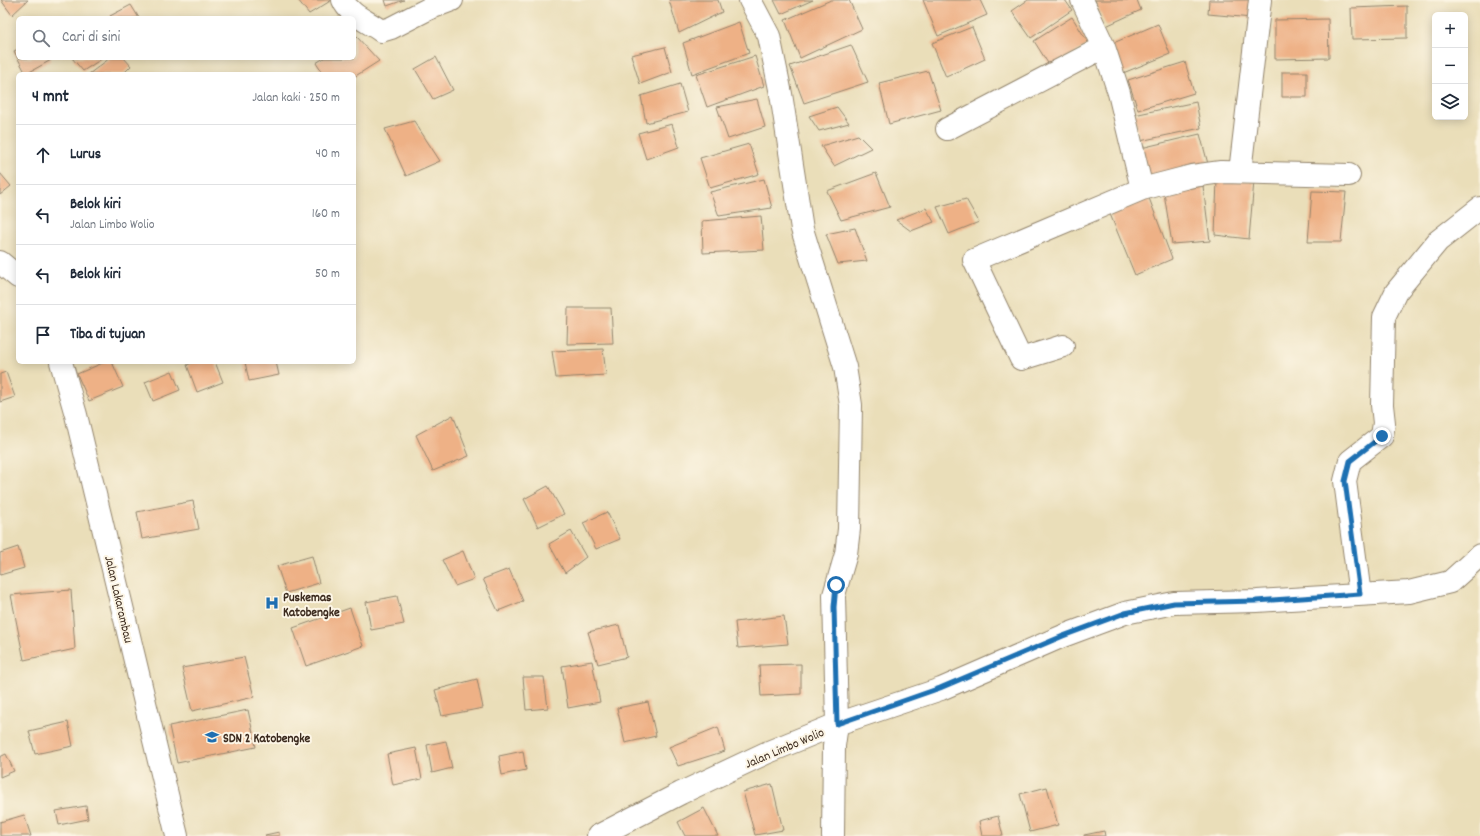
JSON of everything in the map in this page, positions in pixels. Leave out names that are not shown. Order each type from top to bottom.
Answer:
[{"type":"street","points":[[343,0],[346,7],[353,13],[381,31],[391,28],[428,9],[452,0]]},
{"type":"street","points":[[750,0],[770,36],[781,94],[802,229],[845,367],[851,405],[849,528],[846,554],[834,595],[837,724],[834,746],[833,836]]},
{"type":"street","points":[[1082,0],[1104,47],[1119,93],[1142,189]]},
{"type":"street","points":[[1240,172],[1260,0]]},
{"type":"street","points":[[947,129],[1104,47]]},
{"type":"street","points":[[1063,346],[1020,359],[974,260],[1142,189],[1192,176],[1221,172],[1349,175]]},
{"type":"street","points":[[1360,594],[1345,481],[1350,461],[1382,436],[1384,423],[1382,405],[1384,317],[1396,292],[1438,241],[1476,214]]},
{"type":"street","points":[[0,262],[16,275]]},
{"type":"street","name":"Jalan Lakarambau","points":[[62,364],[76,415],[177,836]]},
{"type":"street","name":"Jalan Limbo Wolio","points":[[598,836],[759,756],[837,724],[940,688],[1063,636],[1125,613],[1174,603],[1256,601],[1409,592],[1450,582],[1480,555]]},
{"type":"building","points":[[1,0],[28,0],[12,15]]},
{"type":"building","points":[[298,0],[332,0],[309,14]]},
{"type":"building","points":[[385,0],[404,0],[387,6]]},
{"type":"building","points":[[669,0],[718,0],[722,12],[679,33]]},
{"type":"building","points":[[774,0],[813,0],[781,14]]},
{"type":"building","points":[[831,0],[849,0],[862,29],[800,58],[785,20]]},
{"type":"building","points":[[923,0],[980,0],[987,15],[938,36]]},
{"type":"building","points":[[1028,0],[1065,0],[1072,10],[1031,38],[1012,11]]},
{"type":"building","points":[[1095,0],[1137,0],[1141,10],[1106,26]]},
{"type":"building","points":[[1209,0],[1253,0],[1252,18],[1208,14]]},
{"type":"building","points":[[131,5],[138,16],[110,16]]},
{"type":"building","points":[[1407,6],[1407,38],[1352,39],[1351,8]]},
{"type":"building","points":[[1072,17],[1089,44],[1051,68],[1034,41]]},
{"type":"building","points":[[1328,19],[1329,58],[1275,59],[1275,20]]},
{"type":"building","points":[[739,22],[749,53],[692,74],[683,43]]},
{"type":"building","points":[[1158,24],[1170,54],[1123,73],[1111,44]]},
{"type":"building","points":[[972,27],[985,59],[946,77],[932,43]]},
{"type":"building","points":[[356,38],[379,61],[356,76],[356,72],[322,72],[316,63],[321,60],[356,60]]},
{"type":"building","points":[[851,45],[868,82],[804,103],[790,66]]},
{"type":"building","points":[[665,47],[672,72],[640,84],[631,55]]},
{"type":"building","points":[[755,56],[764,86],[707,107],[696,75]]},
{"type":"building","points":[[436,57],[453,90],[433,99],[415,69]]},
{"type":"building","points":[[19,60],[51,60],[30,72],[25,72]]},
{"type":"building","points":[[74,60],[100,60],[83,71]]},
{"type":"building","points":[[107,60],[126,60],[131,66],[125,72],[92,72]]},
{"type":"building","points":[[1185,62],[1194,93],[1138,110],[1128,80]]},
{"type":"building","points":[[928,71],[941,110],[889,124],[879,83]]},
{"type":"building","points":[[1282,72],[1307,72],[1307,97],[1282,97]]},
{"type":"building","points":[[680,84],[688,112],[646,123],[641,96]]},
{"type":"building","points":[[757,99],[765,127],[728,139],[717,107]]},
{"type":"building","points":[[1196,102],[1201,128],[1140,141],[1134,115]]},
{"type":"building","points":[[837,107],[849,123],[819,131],[809,116]]},
{"type":"building","points":[[414,121],[440,161],[406,176],[385,129]]},
{"type":"building","points":[[672,124],[679,147],[646,159],[638,133]]},
{"type":"building","points":[[1200,134],[1208,164],[1149,179],[1141,148]]},
{"type":"building","points":[[858,135],[871,148],[834,166],[821,146]]},
{"type":"building","points":[[749,144],[759,174],[710,188],[700,158]]},
{"type":"building","points":[[0,173],[11,186],[0,195]]},
{"type":"building","points":[[876,173],[890,207],[841,220],[827,191]]},
{"type":"building","points":[[764,179],[772,208],[719,216],[710,192]]},
{"type":"building","points":[[1217,179],[1254,181],[1249,239],[1215,235]]},
{"type":"building","points":[[1203,186],[1210,241],[1172,244],[1164,193]]},
{"type":"building","points":[[1312,191],[1346,192],[1341,242],[1308,242]]},
{"type":"building","points":[[1149,198],[1172,259],[1135,275],[1110,214]]},
{"type":"building","points":[[966,199],[979,222],[949,234],[937,207]]},
{"type":"building","points":[[926,208],[934,222],[911,231],[896,220]]},
{"type":"building","points":[[761,216],[764,250],[703,253],[702,221]]},
{"type":"building","points":[[855,228],[867,261],[838,264],[826,234]]},
{"type":"building","points":[[568,308],[611,308],[613,343],[567,344]]},
{"type":"building","points":[[603,349],[606,375],[556,378],[552,351]]},
{"type":"building","points":[[100,364],[113,364],[123,387],[89,401],[77,374]]},
{"type":"building","points":[[216,364],[223,382],[197,392],[187,365]]},
{"type":"building","points":[[245,364],[276,364],[279,375],[249,381]]},
{"type":"building","points":[[172,371],[180,390],[153,401],[145,382]]},
{"type":"building","points":[[6,372],[15,397],[0,402],[0,374]]},
{"type":"building","points":[[453,415],[469,456],[433,471],[416,435]]},
{"type":"building","points":[[548,486],[564,514],[538,527],[524,499]]},
{"type":"building","points":[[193,501],[199,529],[142,539],[137,512]]},
{"type":"building","points":[[607,512],[620,539],[596,549],[583,523]]},
{"type":"building","points":[[571,531],[586,557],[565,573],[549,544]]},
{"type":"building","points":[[18,547],[24,568],[0,575],[0,553]]},
{"type":"building","points":[[463,551],[474,579],[455,586],[442,560]]},
{"type":"building","points":[[312,556],[319,583],[286,593],[277,566]]},
{"type":"building","points":[[509,569],[523,601],[498,611],[483,579]]},
{"type":"building","points":[[71,590],[75,649],[24,660],[11,595]]},
{"type":"building","points":[[397,596],[404,624],[371,630],[366,602]]},
{"type":"building","points":[[350,608],[363,646],[306,666],[293,628]]},
{"type":"building","points":[[784,616],[788,644],[738,648],[735,622]]},
{"type":"building","points":[[619,625],[627,657],[598,664],[588,632]]},
{"type":"building","points":[[244,657],[254,697],[192,711],[182,668]]},
{"type":"building","points":[[592,661],[600,702],[568,708],[562,666]]},
{"type":"building","points":[[801,664],[801,694],[761,696],[759,665]]},
{"type":"building","points":[[523,677],[544,677],[548,708],[526,710]]},
{"type":"building","points":[[477,679],[483,708],[442,716],[435,690]]},
{"type":"building","points":[[648,702],[656,736],[625,743],[617,708]]},
{"type":"building","name":"SDN 2 Katobengke","points":[[248,710],[256,747],[177,763],[169,726]]},
{"type":"building","points":[[68,722],[73,746],[35,754],[29,731]]},
{"type":"building","points":[[718,727],[725,751],[678,766],[669,747]]},
{"type":"building","points":[[446,741],[452,768],[432,773],[427,745]]},
{"type":"building","points":[[416,748],[422,779],[393,785],[387,754]]},
{"type":"building","points":[[523,751],[526,770],[502,775],[499,756]]},
{"type":"building","points":[[6,754],[14,771],[0,777],[0,757]]},
{"type":"building","points":[[772,784],[783,830],[755,835],[743,792]]},
{"type":"building","points":[[1047,787],[1058,825],[1030,832],[1020,794]]},
{"type":"building","points":[[86,806],[88,819],[59,825],[56,811]]},
{"type":"building","points":[[704,808],[718,836],[685,836],[678,822]]},
{"type":"building","points":[[24,815],[31,836],[0,836],[0,822]]},
{"type":"building","points":[[998,816],[1003,836],[982,836],[979,821]]},
{"type":"building","points":[[1104,831],[1105,836],[1084,836],[1084,835]]},
{"type":"building","points":[[279,832],[279,836],[265,835]]},
{"type":"place","name":"Puskemas Katobengke","points":[[272,603]]},
{"type":"place","name":"SDN 2 Katobengke","points":[[212,737]]},
{"type":"route","points":[[836,585],[834,607],[837,724],[940,688],[1063,636],[1125,613],[1174,603],[1256,601],[1360,594],[1345,481],[1350,461],[1382,436]]}]
